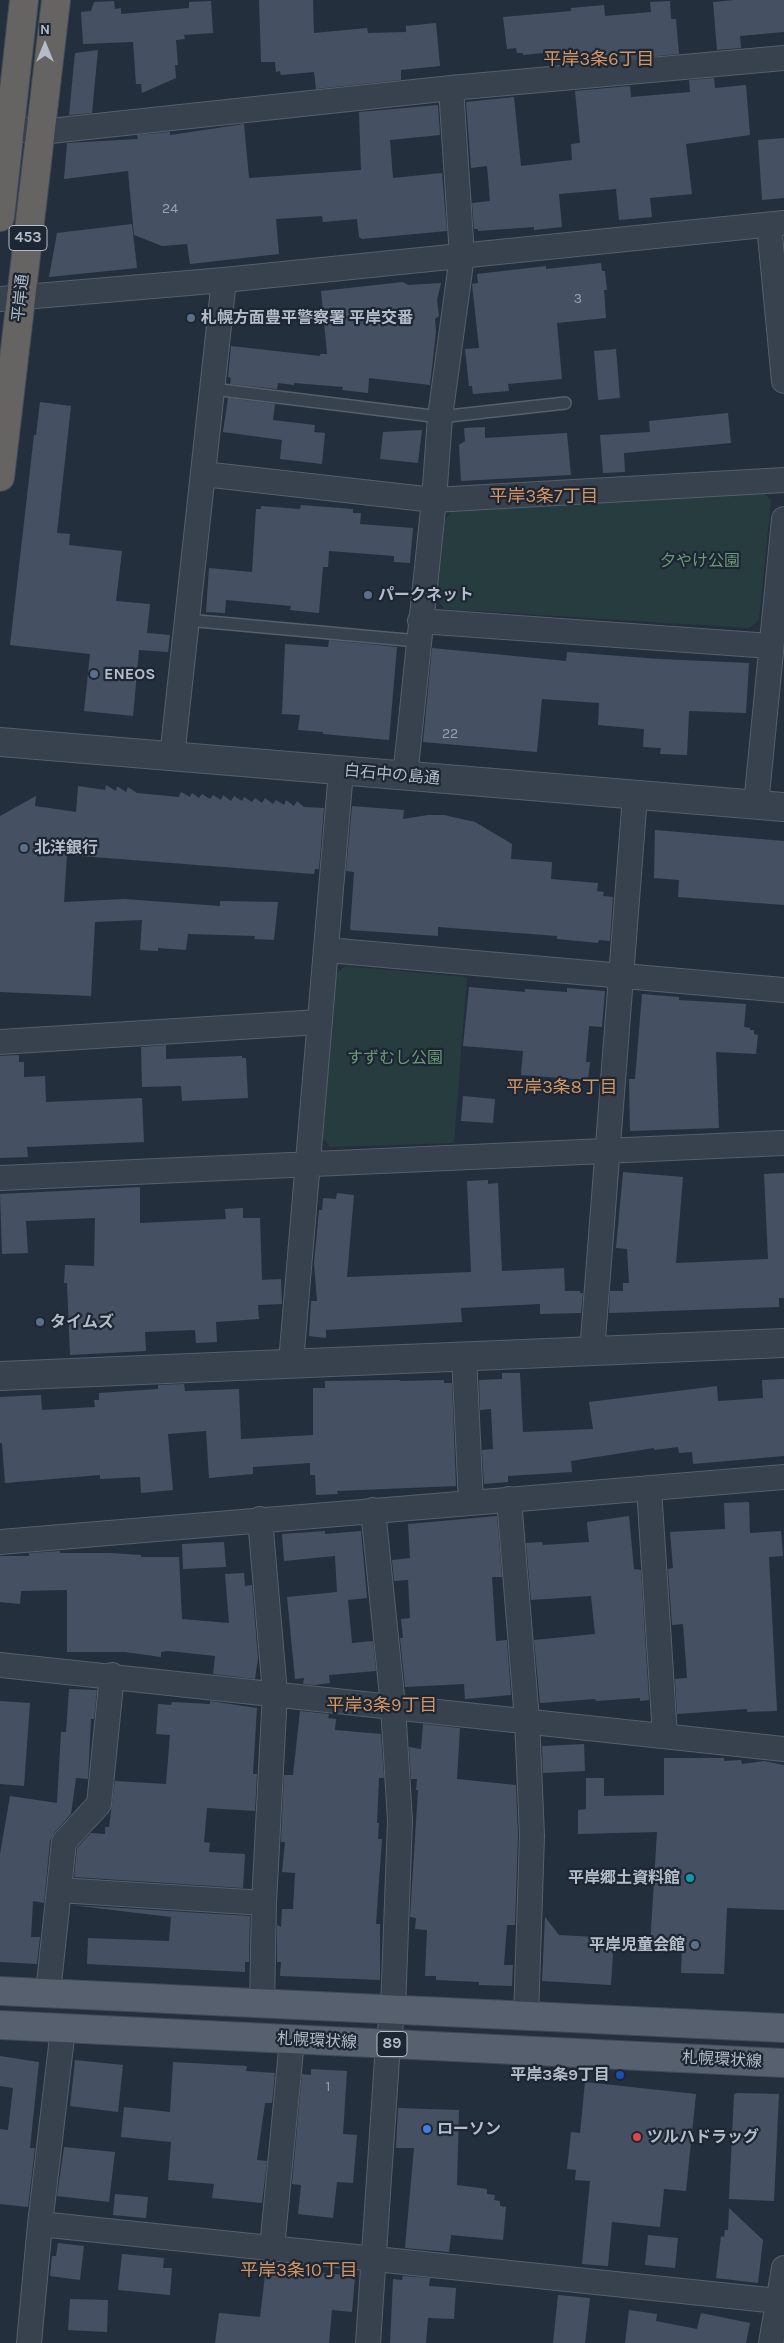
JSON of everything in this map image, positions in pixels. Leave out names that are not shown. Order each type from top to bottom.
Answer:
[{"type":"highway","name":"453","points":[[0,217],[11,128],[8,61],[24,0]]},
{"type":"highway","name":"平岸通","points":[[0,477],[11,298],[42,132],[56,0]]},
{"type":"main road","name":"89","points":[[0,1990],[784,2028]]},
{"type":"main road","name":"札幌環状線","points":[[0,2025],[784,2063]]},
{"type":"street","points":[[11,128],[42,132],[451,88],[784,58]]},
{"type":"street","points":[[405,777],[434,500],[440,417],[462,256],[451,88]]},
{"type":"street","points":[[11,298],[224,280],[776,224],[784,381]]},
{"type":"street","points":[[172,757],[224,280]]},
{"type":"street","points":[[203,474],[434,500],[784,480]]},
{"type":"street","points":[[756,805],[771,646],[779,614],[784,519]]},
{"type":"street","points":[[419,631],[771,646]]},
{"type":"street","name":"白石中の島通","points":[[0,742],[784,807]]},
{"type":"street","points":[[291,1362],[327,950],[340,771]]},
{"type":"street","points":[[592,1352],[635,796]]},
{"type":"street","points":[[327,950],[784,990]]},
{"type":"street","points":[[0,1042],[320,1022]]},
{"type":"street","points":[[0,1178],[784,1143]]},
{"type":"street","points":[[0,1376],[291,1362],[592,1352],[784,1342]]},
{"type":"street","points":[[464,1356],[471,1502]]},
{"type":"street","points":[[0,1542],[784,1477]]},
{"type":"street","points":[[649,1488],[665,1735]]},
{"type":"street","points":[[508,1499],[526,1720],[532,1836],[526,2016]]},
{"type":"street","points":[[368,2343],[372,2259],[388,2044],[393,2009],[400,1821],[393,1706],[373,1510]]},
{"type":"street","points":[[260,1519],[275,1693],[264,1903],[262,2003]]},
{"type":"street","points":[[0,1665],[112,1675],[784,1749]]},
{"type":"street","points":[[48,1993],[64,1842],[99,1804],[112,1675]]},
{"type":"street","points":[[59,1890],[264,1903]]},
{"type":"street","points":[[29,2343],[40,2224],[63,2029]]},
{"type":"street","points":[[272,2248],[292,2040]]},
{"type":"street","points":[[40,2224],[778,2301]]},
{"type":"street","points":[[771,2343],[784,2268]]},
{"type":"lane","points":[[213,388],[440,417],[564,403]]},
{"type":"lane","points":[[187,620],[419,631]]},
{"type":"green space","name":"夕やけ公園","points":[[765,493],[771,500],[759,620],[749,628],[444,609],[436,596],[445,519],[452,512]]},
{"type":"green space","name":"すずむし公園","points":[[345,966],[467,977],[454,1143],[330,1147],[323,1139],[335,975]]},
{"type":"building","points":[[259,0],[313,0],[314,33],[367,28],[368,33],[406,32],[406,26],[436,23],[440,66],[401,70],[401,80],[316,89],[314,72],[281,75],[280,71],[276,72],[275,62],[261,62]]},
{"type":"building","points":[[784,0],[784,32],[740,36],[741,48],[717,50],[713,2]]},
{"type":"building","points":[[114,1],[115,9],[121,8],[121,14],[189,8],[189,2],[211,1],[213,33],[184,35],[185,39],[176,40],[178,65],[175,65],[176,78],[142,93],[141,84],[136,84],[133,42],[83,44],[81,12],[91,11],[94,2]]},
{"type":"building","points":[[670,1],[671,19],[676,19],[679,54],[575,63],[574,50],[523,55],[523,53],[517,53],[516,48],[507,49],[503,17],[571,11],[571,8],[604,5],[605,16],[651,12],[650,2]]},
{"type":"building","points":[[98,50],[92,113],[69,115],[75,53]]},
{"type":"building","points":[[714,78],[715,88],[746,85],[750,135],[686,144],[692,194],[650,198],[652,217],[619,220],[616,189],[559,194],[562,227],[534,230],[534,227],[478,231],[478,229],[474,229],[472,203],[490,201],[487,166],[471,168],[466,102],[514,97],[521,166],[572,160],[571,144],[580,143],[575,91],[630,86],[631,97],[690,92],[689,80]]},
{"type":"building","points":[[438,105],[440,135],[390,140],[393,178],[442,173],[447,231],[362,239],[359,237],[357,219],[323,222],[322,216],[276,219],[279,254],[190,264],[187,244],[162,246],[134,235],[128,171],[64,179],[67,143],[138,139],[137,135],[170,132],[170,135],[244,124],[249,178],[361,170],[359,112]]},
{"type":"building","points":[[784,138],[784,198],[762,200],[758,140]]},
{"type":"building","points":[[132,224],[137,268],[49,277],[57,233]]},
{"type":"building","points":[[601,263],[602,271],[605,271],[607,290],[604,290],[606,318],[557,323],[562,379],[508,384],[509,391],[473,394],[472,386],[469,386],[465,349],[479,348],[472,284],[478,283],[477,274],[546,266],[546,269]]},
{"type":"building","points":[[403,282],[408,285],[441,283],[437,300],[439,316],[435,319],[436,332],[430,385],[369,378],[368,393],[342,390],[343,387],[294,383],[294,385],[278,383],[277,389],[230,384],[231,378],[228,377],[231,346],[320,356],[320,354],[327,354],[321,291]]},
{"type":"building","points":[[616,349],[620,398],[598,400],[594,351]]},
{"type":"building","points":[[228,398],[275,404],[273,420],[315,425],[314,432],[325,433],[322,464],[280,459],[282,440],[223,432]]},
{"type":"building","points":[[40,402],[71,406],[57,533],[70,534],[69,545],[122,551],[116,601],[150,604],[147,633],[170,635],[168,652],[139,650],[133,716],[84,711],[90,654],[10,645],[34,435],[36,435]]},
{"type":"building","points":[[728,413],[731,443],[624,453],[625,472],[603,473],[600,435],[650,432],[649,421]]},
{"type":"building","points":[[485,427],[485,438],[567,433],[571,475],[461,481],[459,445],[465,441],[464,428]]},
{"type":"building","points":[[422,430],[418,463],[380,459],[383,432]]},
{"type":"building","points":[[301,505],[353,509],[353,513],[361,513],[360,524],[413,528],[410,563],[394,562],[394,556],[329,551],[328,567],[323,567],[319,613],[290,610],[291,606],[226,600],[225,613],[206,612],[209,568],[252,572],[256,509],[261,509],[261,506],[300,509]]},
{"type":"building","points":[[329,640],[397,647],[389,740],[298,730],[300,715],[282,714],[285,644],[328,647]]},
{"type":"building","points":[[432,648],[566,661],[567,652],[749,663],[746,713],[689,711],[687,755],[660,754],[661,748],[643,747],[644,729],[598,725],[599,703],[542,699],[537,752],[423,742]]},
{"type":"building","points":[[106,785],[116,791],[117,786],[126,792],[128,787],[137,793],[179,797],[181,792],[190,797],[192,793],[199,798],[202,794],[210,799],[213,795],[221,800],[223,795],[231,801],[234,796],[242,801],[244,797],[252,802],[255,798],[262,803],[265,798],[273,804],[276,800],[284,805],[286,800],[294,806],[297,801],[304,807],[324,808],[319,869],[315,869],[314,874],[67,855],[64,902],[124,899],[220,906],[220,901],[278,902],[274,940],[254,939],[255,936],[188,934],[186,950],[158,948],[158,951],[140,950],[142,920],[95,922],[91,996],[0,992],[0,816],[36,796],[35,806],[76,812],[78,786],[105,790]]},
{"type":"building","points":[[352,806],[404,810],[403,819],[428,815],[444,815],[475,822],[512,844],[511,859],[552,862],[551,879],[598,883],[597,891],[604,892],[603,896],[613,897],[610,941],[599,940],[598,943],[557,939],[557,936],[438,927],[438,936],[350,930],[354,872],[346,871]]},
{"type":"building","points":[[655,830],[784,841],[784,905],[678,897],[679,880],[654,878]]},
{"type":"building","points":[[469,987],[525,992],[525,989],[567,992],[567,988],[605,991],[602,1027],[589,1026],[586,1062],[590,1062],[588,1080],[521,1075],[523,1051],[463,1046]]},
{"type":"building","points":[[642,994],[679,997],[679,1000],[746,1004],[744,1027],[754,1030],[754,1034],[758,1035],[756,1054],[716,1052],[719,1128],[630,1131],[629,1079],[635,1079]]},
{"type":"building","points":[[166,1045],[166,1059],[242,1056],[242,1058],[246,1058],[248,1098],[182,1101],[181,1086],[142,1087],[141,1047]]},
{"type":"building","points":[[19,1055],[19,1062],[24,1062],[24,1077],[45,1076],[46,1102],[142,1098],[144,1142],[27,1147],[28,1157],[0,1158],[0,1056]]},
{"type":"building","points":[[463,1096],[495,1099],[493,1123],[461,1121]]},
{"type":"building","points":[[623,1172],[683,1177],[676,1263],[768,1259],[764,1174],[784,1173],[784,1298],[779,1298],[779,1307],[609,1313],[610,1291],[623,1291],[623,1283],[629,1283],[627,1249],[616,1248]]},
{"type":"building","points":[[488,1180],[488,1184],[498,1183],[502,1271],[564,1268],[565,1291],[580,1291],[580,1293],[583,1293],[581,1313],[540,1314],[540,1304],[461,1308],[462,1322],[326,1330],[326,1338],[309,1336],[311,1301],[317,1301],[314,1263],[319,1210],[322,1210],[323,1198],[336,1199],[337,1193],[354,1195],[347,1277],[471,1272],[467,1181]]},
{"type":"building","points":[[140,1187],[140,1223],[226,1219],[225,1209],[243,1208],[243,1218],[260,1218],[262,1280],[281,1279],[282,1304],[258,1305],[259,1319],[216,1322],[217,1342],[196,1343],[195,1330],[145,1332],[146,1351],[70,1355],[67,1283],[64,1283],[65,1265],[94,1266],[95,1218],[26,1221],[28,1253],[2,1254],[0,1194]]},
{"type":"building","points":[[502,1373],[520,1373],[523,1432],[593,1429],[589,1402],[717,1386],[718,1401],[763,1398],[762,1380],[784,1379],[784,1456],[693,1464],[692,1452],[679,1453],[678,1447],[654,1450],[654,1448],[571,1461],[572,1472],[508,1476],[508,1482],[484,1484],[482,1450],[493,1449],[491,1409],[480,1410],[479,1380],[502,1379]]},
{"type":"building","points":[[444,1380],[444,1383],[452,1383],[456,1486],[337,1491],[338,1494],[316,1495],[315,1475],[310,1475],[310,1463],[253,1467],[253,1474],[209,1478],[206,1431],[168,1434],[173,1490],[141,1493],[140,1477],[100,1479],[100,1475],[5,1483],[2,1443],[0,1443],[0,1397],[41,1395],[42,1410],[95,1407],[94,1400],[99,1400],[99,1393],[158,1389],[158,1385],[184,1384],[185,1391],[239,1389],[241,1439],[313,1435],[313,1388],[325,1388],[325,1381]]},
{"type":"building","points":[[749,1502],[750,1533],[781,1531],[783,1556],[769,1557],[777,1711],[747,1712],[747,1709],[677,1714],[675,1679],[687,1678],[683,1624],[672,1625],[668,1569],[673,1568],[670,1532],[725,1529],[724,1503]]},
{"type":"building","points":[[497,1516],[502,1577],[492,1577],[496,1641],[507,1640],[511,1695],[465,1699],[464,1684],[405,1687],[400,1638],[403,1638],[401,1619],[410,1618],[408,1580],[394,1581],[392,1560],[410,1558],[408,1524]]},
{"type":"building","points":[[629,1516],[634,1569],[641,1570],[649,1700],[640,1701],[640,1698],[596,1701],[595,1699],[540,1703],[534,1640],[595,1634],[591,1596],[531,1600],[526,1543],[542,1542],[543,1545],[589,1542],[587,1522]]},
{"type":"building","points":[[325,1531],[325,1534],[361,1531],[367,1598],[348,1600],[352,1643],[373,1641],[376,1671],[329,1675],[330,1683],[303,1684],[304,1678],[295,1679],[287,1597],[337,1592],[335,1556],[284,1561],[282,1534]]},
{"type":"building","points":[[224,1542],[226,1567],[183,1569],[182,1544]]},
{"type":"building","points":[[60,1551],[60,1553],[111,1553],[141,1555],[141,1557],[179,1557],[182,1619],[229,1623],[225,1574],[244,1573],[245,1586],[252,1585],[258,1658],[255,1679],[213,1674],[215,1656],[168,1651],[161,1652],[161,1657],[125,1652],[67,1652],[67,1590],[21,1591],[20,1604],[0,1602],[0,1556],[29,1556],[29,1553]]},
{"type":"building","points":[[69,1689],[97,1690],[94,1719],[91,1719],[88,1779],[76,1778],[71,1814],[54,1833],[50,1841],[44,1903],[33,1901],[31,1937],[40,1937],[37,1964],[0,1962],[0,1854],[10,1796],[57,1803],[61,1732],[66,1732]]},
{"type":"building","points":[[0,1701],[30,1703],[24,1786],[0,1784]]},
{"type":"building","points":[[210,1701],[257,1708],[253,1774],[257,1774],[255,1811],[207,1808],[204,1842],[210,1843],[209,1852],[245,1854],[243,1888],[74,1877],[77,1848],[91,1833],[105,1834],[105,1827],[109,1827],[115,1781],[166,1784],[170,1735],[156,1734],[158,1704],[171,1705],[172,1702],[210,1704]]},
{"type":"building","points":[[300,1711],[329,1714],[328,1718],[336,1719],[335,1730],[381,1734],[384,1778],[379,1778],[377,1823],[379,1823],[378,1839],[382,1839],[376,1924],[380,1924],[380,1980],[280,1976],[281,1962],[277,1962],[277,1925],[281,1927],[282,1909],[293,1909],[295,1873],[282,1872],[285,1842],[281,1842],[284,1775],[293,1775]]},
{"type":"building","points":[[423,1724],[460,1728],[457,1779],[516,1785],[518,1836],[515,1925],[507,1925],[504,1965],[513,1965],[512,1986],[479,1985],[479,1982],[436,1980],[436,1976],[425,1976],[427,1930],[415,1929],[416,1918],[410,1917],[418,1790],[416,1790],[417,1779],[411,1779],[409,1747],[421,1749]]},
{"type":"building","points":[[584,1744],[585,1771],[543,1773],[542,1746]]},
{"type":"building","points":[[664,1758],[724,1758],[724,1761],[741,1760],[742,1764],[764,1761],[784,1765],[784,1910],[727,1908],[724,1974],[681,1973],[682,1948],[650,1946],[657,1832],[578,1834],[578,1810],[586,1809],[586,1778],[604,1778],[604,1796],[664,1795]]},
{"type":"building","points":[[71,1905],[250,1916],[249,1962],[245,1962],[245,1972],[87,1964],[88,1938],[169,1941],[171,1917]]},
{"type":"building","points":[[545,1917],[559,1935],[614,1938],[611,1985],[542,1981]]},
{"type":"building","points":[[0,2056],[39,2062],[30,2148],[35,2148],[28,2207],[0,2204],[0,2129],[8,2130],[13,2088],[0,2086]]},
{"type":"building","points":[[75,2060],[123,2065],[118,2112],[70,2106]]},
{"type":"building","points":[[173,2062],[247,2066],[246,2071],[275,2073],[272,2103],[265,2103],[257,2160],[267,2161],[262,2203],[212,2198],[214,2184],[168,2180],[171,2142],[121,2137],[124,2107],[170,2112]]},
{"type":"building","points":[[311,2069],[347,2071],[343,2134],[357,2135],[353,2183],[337,2182],[333,2218],[298,2214],[301,2185],[292,2184],[302,2074],[311,2075]]},
{"type":"building","points":[[585,2082],[696,2094],[686,2191],[664,2189],[660,2227],[612,2222],[608,2266],[582,2264],[590,2181],[575,2180],[576,2170],[567,2169],[571,2132],[580,2133]]},
{"type":"building","points":[[734,2094],[779,2094],[774,2201],[729,2199]]},
{"type":"building","points":[[398,2108],[459,2110],[457,2185],[487,2189],[487,2194],[495,2195],[494,2200],[500,2201],[500,2206],[506,2207],[503,2240],[451,2235],[449,2252],[405,2248],[414,2148],[396,2148]]},
{"type":"building","points":[[64,2147],[115,2152],[109,2202],[57,2196]]},
{"type":"building","points":[[115,2194],[148,2197],[146,2218],[113,2215]]},
{"type":"building","points":[[729,2208],[763,2240],[758,2283],[716,2278],[721,2236],[724,2237],[725,2230],[728,2230]]},
{"type":"building","points":[[648,2235],[678,2238],[675,2268],[645,2265]]},
{"type":"building","points":[[58,2243],[84,2246],[80,2280],[50,2276],[52,2256],[56,2256]]},
{"type":"building","points":[[122,2254],[164,2258],[163,2268],[172,2268],[170,2295],[118,2290]]},
{"type":"building","points":[[266,2267],[355,2276],[352,2312],[332,2310],[329,2343],[215,2343],[219,2313],[260,2317]]},
{"type":"building","points":[[403,2276],[430,2278],[429,2286],[456,2288],[454,2319],[428,2318],[426,2343],[390,2343],[393,2279],[402,2280]]},
{"type":"building","points":[[558,2295],[590,2298],[585,2343],[553,2343]]},
{"type":"building","points":[[70,2299],[108,2300],[107,2332],[68,2330]]},
{"type":"building","points":[[629,2310],[657,2314],[656,2321],[697,2329],[701,2313],[750,2323],[746,2343],[625,2343]]},
{"type":"place","name":"札幌方面豊平警察署 平岸交番","points":[[191,318]]},
{"type":"place","name":"パークネット","points":[[368,595]]},
{"type":"place","name":"ENEOS","points":[[94,674]]},
{"type":"place","name":"北洋銀行","points":[[24,848]]},
{"type":"place","name":"タイムズ","points":[[40,1322]]},
{"type":"place","name":"平岸郷土資料館","points":[[690,1878]]},
{"type":"place","name":"平岸児童会館","points":[[695,1945]]},
{"type":"place","name":"平岸3条9丁目","points":[[620,2075]]},
{"type":"place","name":"ローソン","points":[[427,2129]]},
{"type":"place","name":"ツルハドラッグ","points":[[637,2137]]},
{"type":"district","name":"平岸3条6丁目","points":[[599,60]]},
{"type":"district","name":"平岸3条7丁目","points":[[544,497]]},
{"type":"district","name":"平岸3条8丁目","points":[[562,1088]]},
{"type":"district","name":"平岸3条9丁目","points":[[382,1706]]},
{"type":"district","name":"平岸3条10丁目","points":[[299,2271]]}]
